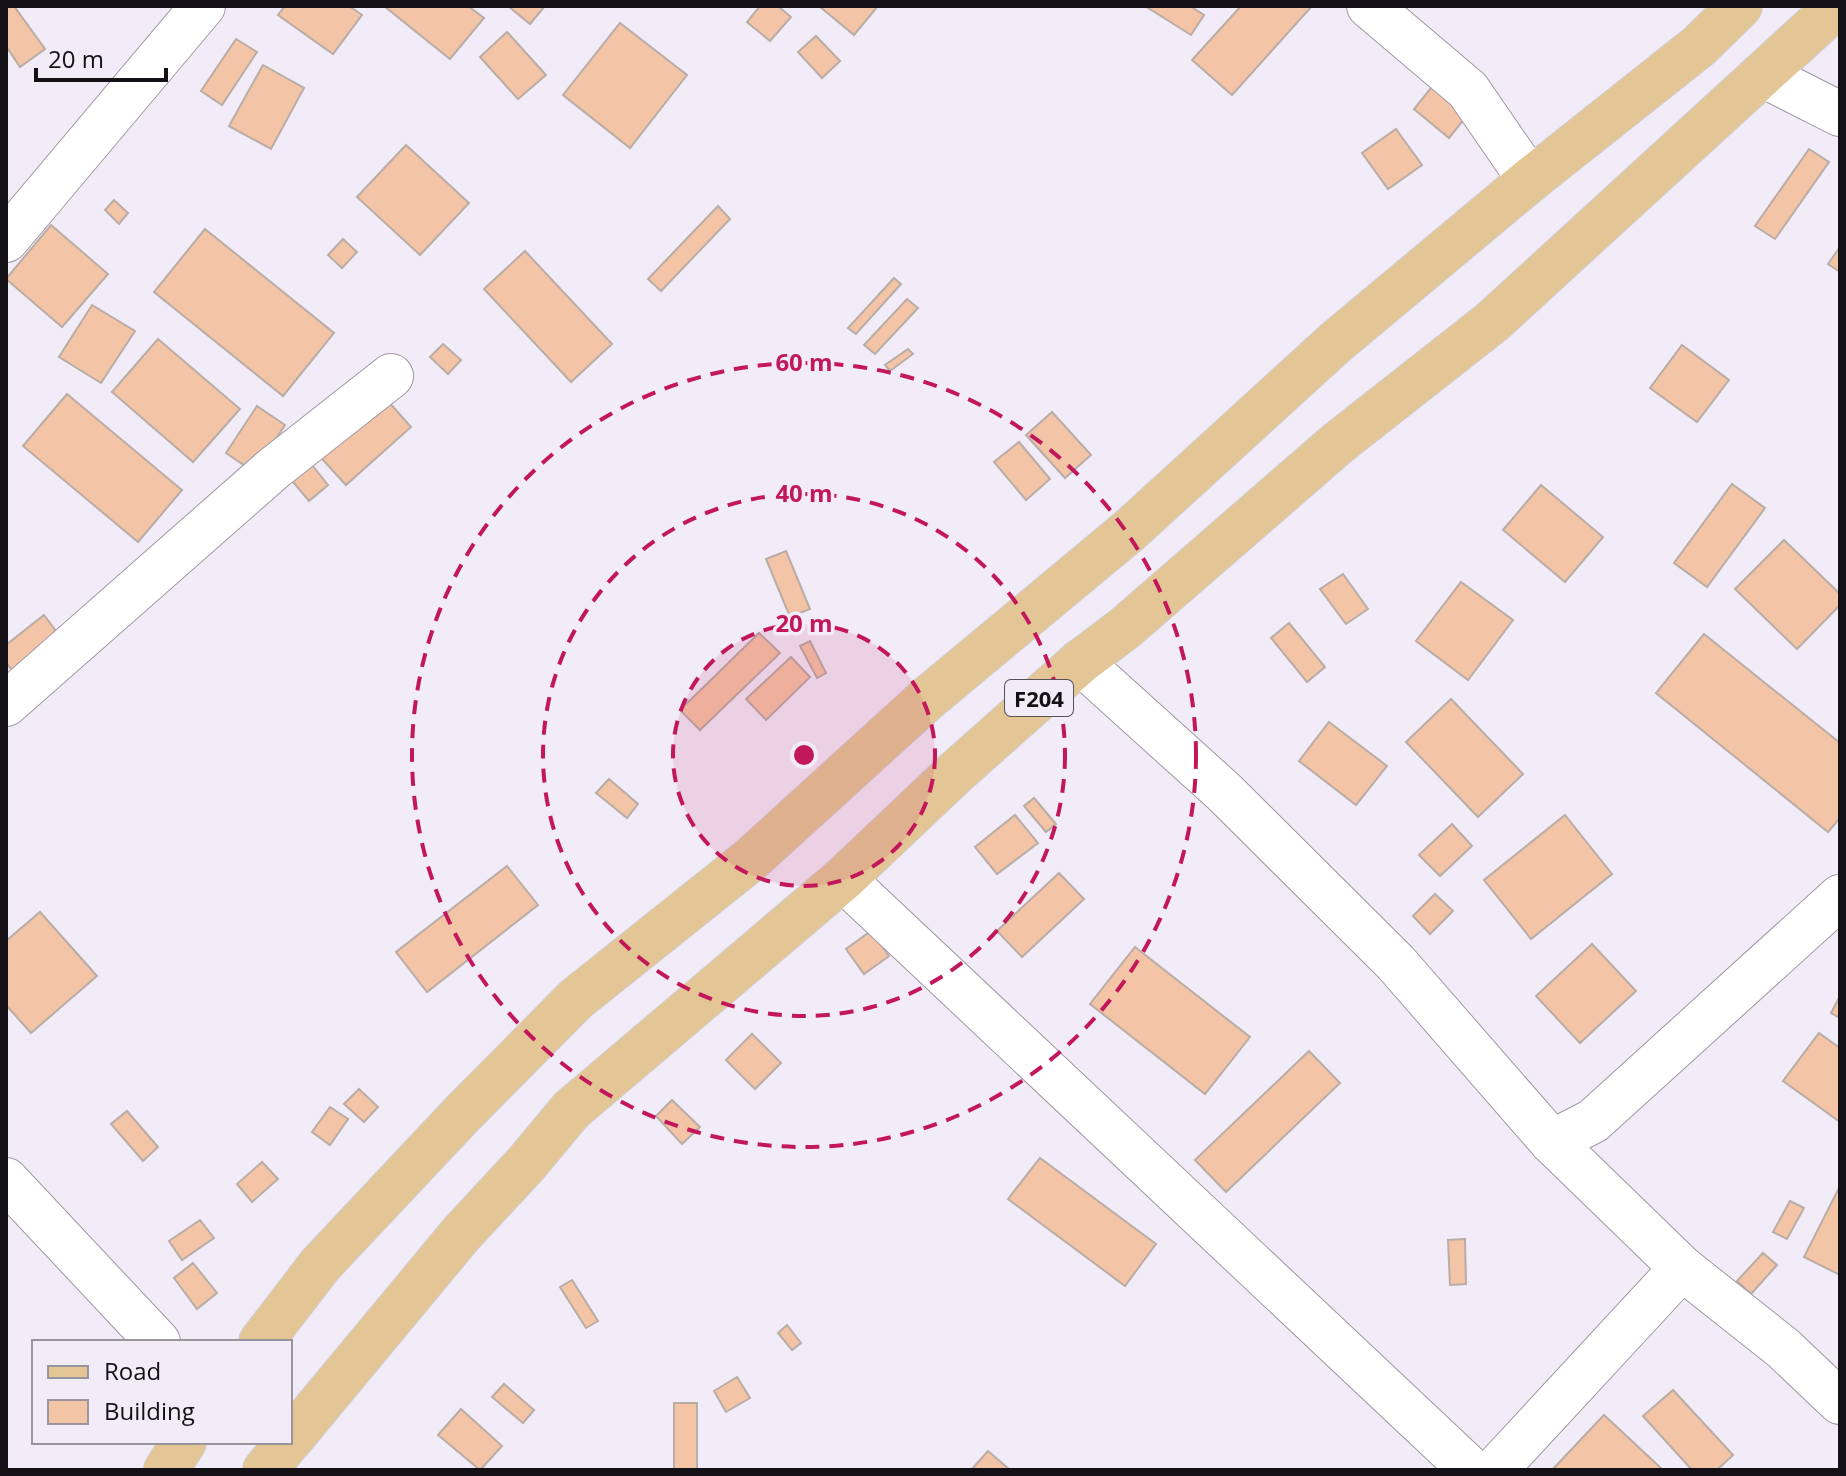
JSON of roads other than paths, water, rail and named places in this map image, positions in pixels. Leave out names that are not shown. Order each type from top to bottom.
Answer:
[{"type":"main road","name":"F204","points":[[263,1340],[320,1265],[576,999],[750,860],[928,698],[1130,530],[1336,342],[1530,180],[1699,46],[1740,6]]},
{"type":"main road","name":"F204","points":[[292,1437],[461,1234],[571,1110],[843,879],[956,772],[1080,662],[1125,628],[1338,443],[1492,322],[1837,6]]},
{"type":"main road","points":[[166,1470],[183,1444]]},
{"type":"main road","name":"F204","points":[[265,1470],[287,1444]]},
{"type":"street","points":[[6,240],[203,6]]},
{"type":"street","points":[[1369,6],[1468,90],[1530,180]]},
{"type":"street","points":[[1763,75],[1840,114]]},
{"type":"street","points":[[6,704],[273,469],[391,376]]},
{"type":"street","points":[[1080,662],[1224,792],[1396,963],[1552,1142],[1682,1268],[1783,1348],[1840,1402]]},
{"type":"street","points":[[843,879],[1471,1470]]},
{"type":"street","points":[[1552,1142],[1593,1121],[1840,897]]},
{"type":"street","points":[[6,1180],[156,1340]]},
{"type":"street","points":[[1495,1470],[1682,1268]]}]
